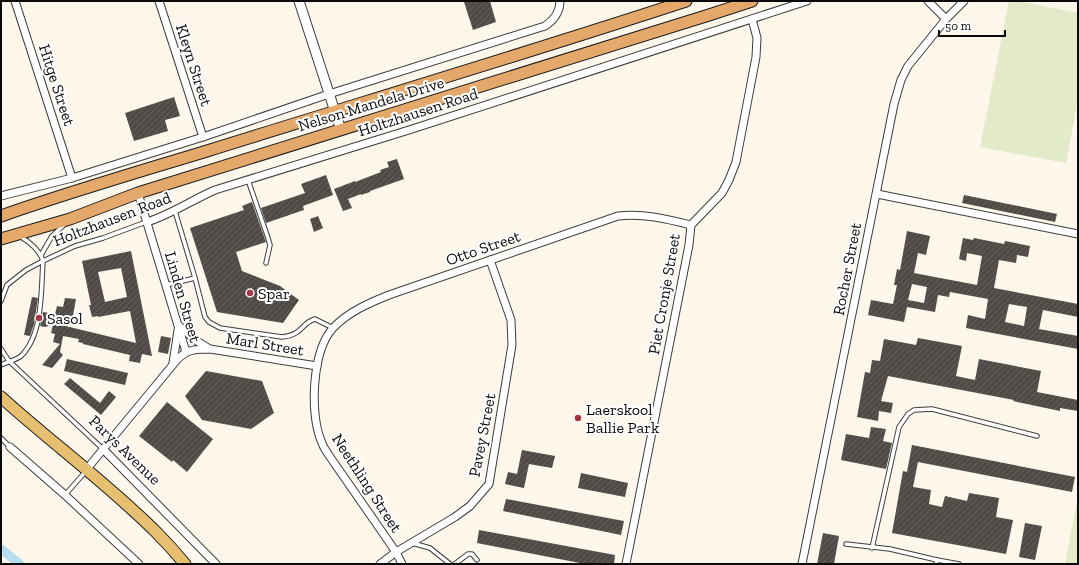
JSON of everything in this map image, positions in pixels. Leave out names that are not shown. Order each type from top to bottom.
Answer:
[{"type":"highway","name":"Nelson Mandela Drive","points":[[1,216],[73,191],[133,174],[454,75],[686,1]]},
{"type":"highway","name":"Nelson Mandela Drive","points":[[1,239],[70,219],[138,193],[752,1]]},
{"type":"highway","points":[[1,212],[13,212]]},
{"type":"main road","points":[[1,398],[156,532],[185,564]]},
{"type":"street","name":"Hitge Street","points":[[15,1],[72,178]]},
{"type":"street","name":"Kleyn Street","points":[[159,1],[202,137]]},
{"type":"street","points":[[299,1],[341,130]]},
{"type":"street","points":[[1,196],[72,178],[202,137],[329,94],[545,26],[555,17],[559,10],[560,1]]},
{"type":"street","name":"Holtzhausen Road","points":[[148,222],[175,211],[198,197],[248,180],[410,130],[807,1]]},
{"type":"street","points":[[928,1],[946,19]]},
{"type":"street","name":"Rocher Street","points":[[802,564],[894,104],[901,80],[908,66],[946,19],[964,1]]},
{"type":"street","name":"Piet Cronje Street","points":[[626,564],[689,245],[691,225],[722,193],[736,162],[756,57],[757,38],[752,19]]},
{"type":"street","name":"Linden Street","points":[[86,470],[180,356],[186,352],[138,193]]},
{"type":"street","points":[[877,194],[1078,234]]},
{"type":"street","name":"Otto Street","points":[[317,366],[325,342],[333,328],[362,306],[388,295],[618,216],[631,214],[647,215],[691,225]]},
{"type":"street","name":"Pavey Street","points":[[380,564],[396,552],[455,517],[470,506],[489,484],[512,345],[511,320],[490,260]]},
{"type":"street","points":[[178,325],[202,346],[210,349]]},
{"type":"street","points":[[172,366],[178,325]]},
{"type":"street","name":"Marl Street","points":[[186,352],[192,350],[210,349],[317,366]]},
{"type":"street","name":"Neethling Street","points":[[317,366],[315,411],[317,426],[322,443],[396,552],[402,564]]},
{"type":"street","points":[[10,446],[139,564]]},
{"type":"street","name":"Parys Avenue","points":[[104,450],[216,564]]},
{"type":"lane","points":[[248,180],[270,245],[266,263]]},
{"type":"lane","points":[[175,211],[205,317],[209,322],[220,328],[282,337],[296,334],[310,320],[315,319],[333,328]]},
{"type":"lane","points":[[41,255],[52,236],[70,219]]},
{"type":"lane","name":"Holtzhausen Road","points":[[1,301],[7,285],[26,270],[60,252],[75,246],[148,222]]},
{"type":"lane","points":[[1,365],[20,358],[30,345],[36,332],[39,308],[43,262],[41,255],[24,238],[16,234]]},
{"type":"lane","points":[[166,285],[195,278]]},
{"type":"lane","name":"Parys Avenue","points":[[1,349],[9,361],[104,450]]},
{"type":"lane","points":[[872,548],[899,427],[908,414],[918,410],[932,409],[1038,436]]},
{"type":"lane","points":[[1,438],[10,446]]},
{"type":"lane","points":[[65,495],[86,470]]},
{"type":"lane","points":[[411,543],[430,548],[450,564]]},
{"type":"lane","points":[[846,544],[890,549],[937,562],[959,564]]},
{"type":"lane","points":[[455,564],[468,554],[472,554],[477,560]]},
{"type":"green space","points":[[1009,1],[1018,1],[1078,13],[1078,100],[1066,163],[980,147]]},
{"type":"green space","points":[[1078,495],[1078,564],[1065,564]]},
{"type":"building","points":[[490,1],[496,22],[473,30],[464,2]]},
{"type":"building","points":[[174,97],[180,116],[165,120],[168,131],[134,141],[125,113]]},
{"type":"building","points":[[397,159],[404,179],[348,199],[352,208],[343,211],[334,189],[381,172],[380,170],[389,167],[387,162]]},
{"type":"building","points":[[326,175],[333,195],[303,206],[304,210],[266,223],[261,208],[305,193],[301,184]]},
{"type":"building","points":[[964,195],[1057,214],[1055,222],[962,203]]},
{"type":"building","points":[[252,202],[266,242],[236,252],[242,271],[280,286],[299,300],[283,323],[217,312],[190,228],[244,210],[242,206]]},
{"type":"building","points":[[318,216],[323,228],[314,232],[310,219]]},
{"type":"building","points":[[907,231],[930,236],[926,255],[918,253],[914,273],[977,285],[982,256],[967,253],[966,261],[959,259],[963,238],[973,240],[974,238],[1004,244],[1005,241],[1030,246],[1028,257],[1017,255],[1016,263],[999,260],[994,288],[1078,304],[1078,317],[1043,310],[1039,329],[1078,336],[1078,349],[966,328],[968,315],[985,319],[988,299],[950,292],[949,297],[938,295],[935,312],[907,307],[904,322],[868,315],[871,300],[893,304],[897,285],[894,285],[897,269],[900,270]],"holes":[[[912,284],[927,287],[924,303],[908,300]],[[1009,304],[1027,307],[1024,326],[1005,322]]]},
{"type":"building","points":[[131,251],[152,356],[142,354],[140,363],[129,361],[130,355],[83,344],[78,342],[79,339],[63,336],[60,352],[63,355],[52,368],[42,365],[60,344],[53,342],[55,334],[51,333],[53,325],[45,327],[40,326],[43,312],[55,314],[57,306],[63,307],[65,298],[76,299],[72,321],[57,324],[136,343],[130,311],[92,317],[82,261]],"holes":[[[121,268],[127,297],[105,302],[98,272]]]},
{"type":"building","points":[[32,297],[38,298],[34,324],[30,336],[24,335]]},
{"type":"building","points":[[161,336],[171,338],[168,354],[158,352]]},
{"type":"building","points":[[918,338],[962,346],[956,376],[975,380],[979,359],[1041,371],[1037,392],[1078,400],[1078,411],[1060,408],[1060,411],[1013,401],[1014,400],[888,376],[881,401],[893,403],[891,413],[879,411],[878,421],[857,417],[865,372],[870,373],[872,360],[880,361],[884,339],[916,345]]},
{"type":"building","points":[[67,359],[128,373],[125,385],[64,371]]},
{"type":"building","points":[[206,371],[262,381],[274,413],[251,429],[202,420],[185,396]]},
{"type":"building","points":[[70,378],[100,403],[109,391],[116,397],[101,415],[64,384]]},
{"type":"building","points":[[167,402],[213,439],[187,472],[139,436]]},
{"type":"building","points":[[871,427],[886,429],[883,441],[892,443],[886,469],[841,460],[846,434],[869,438]]},
{"type":"building","points":[[912,445],[1075,477],[1072,492],[918,462],[913,487],[931,490],[929,504],[942,507],[945,496],[967,501],[969,493],[999,498],[996,517],[1013,520],[1006,554],[892,533],[903,471],[907,472]]},
{"type":"building","points":[[522,450],[555,456],[552,468],[529,464],[524,488],[505,484],[508,472],[517,474]]},
{"type":"building","points":[[581,473],[628,483],[625,497],[578,488]]},
{"type":"building","points":[[506,499],[624,521],[621,535],[503,511]]},
{"type":"building","points":[[1025,523],[1042,526],[1035,560],[1019,557]]},
{"type":"building","points":[[479,530],[615,555],[614,564],[585,564],[477,543]]},
{"type":"building","points":[[823,533],[839,536],[834,564],[817,564]]},
{"type":"waterway","points":[[1,549],[20,564]]},
{"type":"place","name":"Spar","points":[[250,293]]},
{"type":"place","name":"Sasol","points":[[39,318]]},
{"type":"place","name":"Laerskool Ballie Park","points":[[578,418]]}]
